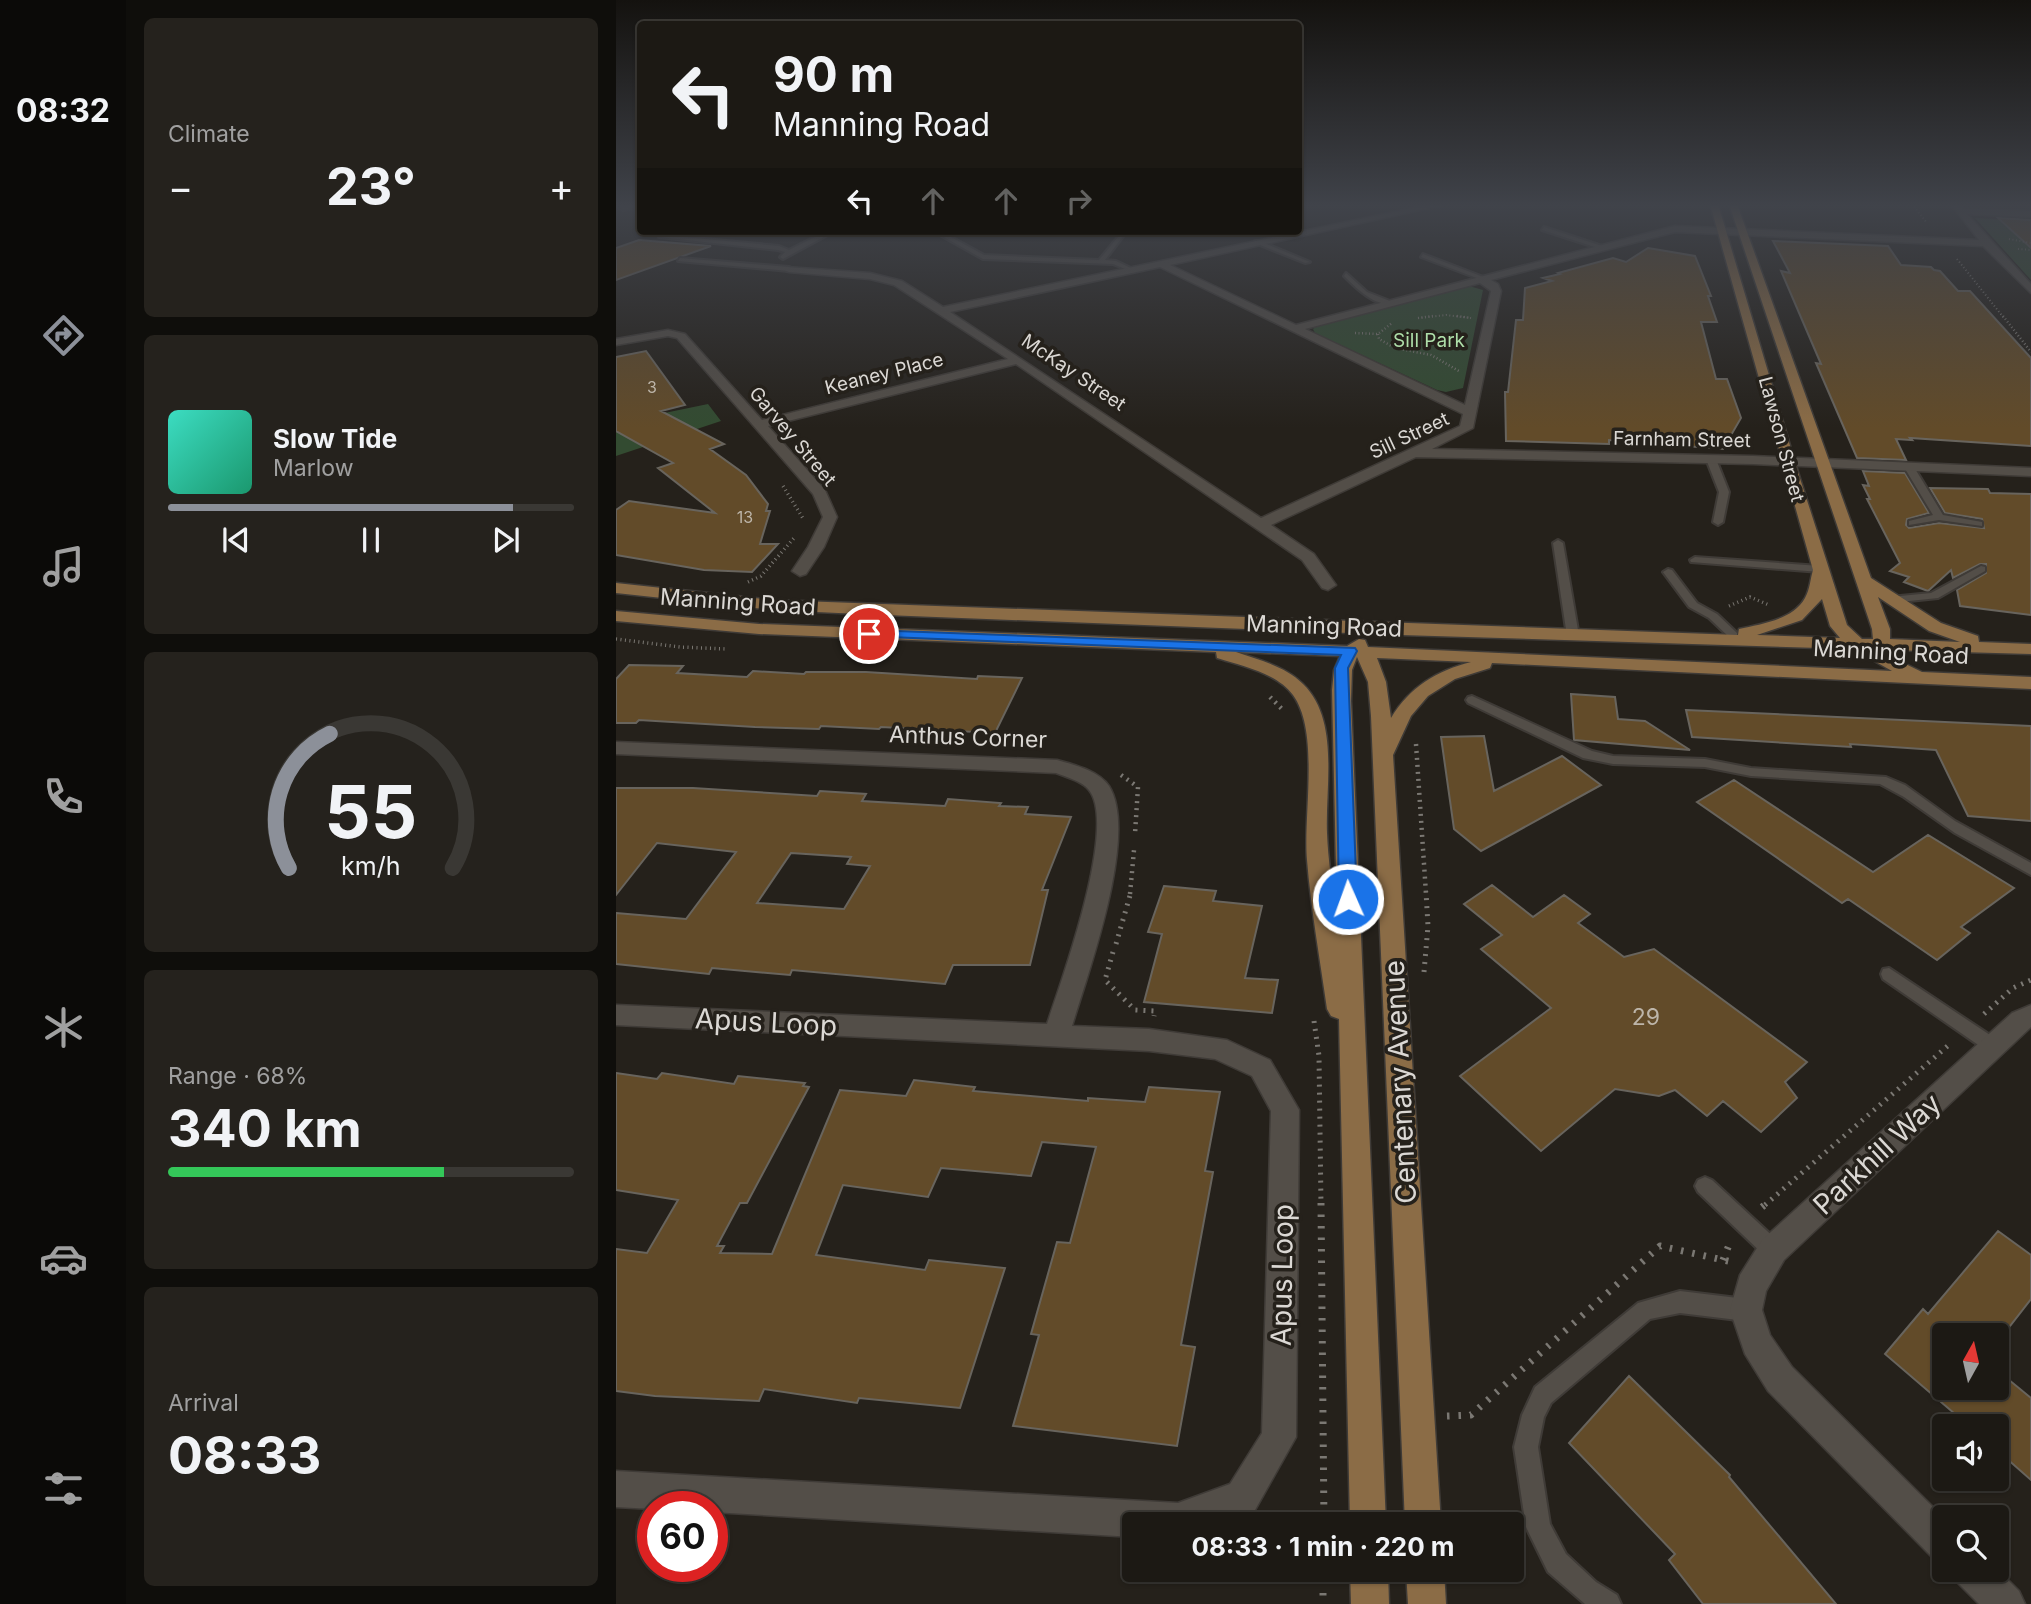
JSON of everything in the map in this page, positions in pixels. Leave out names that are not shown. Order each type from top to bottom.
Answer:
[{"type":"main road","name":"Lawson Street","points":[[1736,279],[1787,461],[1839,626],[1856,643],[1880,650],[1915,673],[1945,680]]},
{"type":"main road","name":"Lawson Street","points":[[1759,279],[1881,629],[1880,650]]},
{"type":"main road","points":[[1698,638],[1733,635],[1791,619],[1806,609],[1819,590],[1820,569]]},
{"type":"main road","points":[[1864,581],[1935,627],[1993,647]]},
{"type":"main road","name":"Manning Road","points":[[616,589],[773,605],[1401,630],[1856,643]]},
{"type":"main road","name":"Manning Road","points":[[616,616],[759,629],[1198,646],[1358,649],[1514,659],[2031,683]]},
{"type":"main road","points":[[1318,627],[1339,634],[1358,649],[1379,635],[1401,630]]},
{"type":"main road","points":[[1198,646],[1258,665],[1282,677],[1303,694],[1311,712],[1315,744],[1316,838],[1355,1115]]},
{"type":"main road","name":"Manning Road","points":[[1880,650],[1993,647],[2031,649]]},
{"type":"main road","name":"Centenary Avenue","points":[[1368,1512],[1342,722],[1342,668],[1358,649],[1375,669],[1383,761],[1422,1512]]},
{"type":"main road","points":[[1824,674],[1853,671],[1873,661],[1880,650]]},
{"type":"main road","points":[[1383,761],[1394,725],[1406,705],[1428,685],[1465,668],[1514,659]]},
{"type":"main road","points":[[1369,1582],[1370,1604]]},
{"type":"main road","points":[[1426,1582],[1427,1604]]},
{"type":"street","name":"McKay Street","points":[[886,279],[898,283],[943,310],[1308,557],[1328,585]]},
{"type":"street","points":[[943,310],[1090,279]]},
{"type":"street","points":[[1192,279],[1469,411]]},
{"type":"street","points":[[1295,328],[1482,279]]},
{"type":"street","name":"Sill Street","points":[[1259,524],[1466,428],[1496,291],[1494,286],[1482,279]]},
{"type":"street","name":"Garvey Street","points":[[616,342],[668,333],[681,336],[820,493],[830,516],[816,547],[800,571]]},
{"type":"street","name":"Keaney Place","points":[[760,424],[1018,360]]},
{"type":"street","name":"Farnham Street","points":[[1416,453],[1787,461],[2030,472]]},
{"type":"street","name":"Anthus Corner","points":[[616,748],[1058,767],[1081,775],[1101,790],[1108,819],[1099,889],[1056,1035]]},
{"type":"street","name":"Apus Loop","points":[[616,1015],[1149,1040],[1218,1048],[1261,1068],[1285,1110],[1279,1437],[1242,1497],[1178,1521],[616,1489]]},
{"type":"street","name":"Parkhill Way","points":[[1746,1310],[1751,1286],[1773,1250],[2021,1020],[2031,1015]]},
{"type":"street","points":[[1746,1310],[1756,1343],[1780,1379],[1932,1531]]},
{"type":"street","points":[[1983,1582],[2006,1604]]},
{"type":"lane","points":[[1350,279],[1365,293],[1392,303]]},
{"type":"lane","points":[[1711,459],[1724,492],[1718,522]]},
{"type":"lane","points":[[1909,467],[1939,516]]},
{"type":"lane","points":[[1913,523],[1939,516],[1978,524]]},
{"type":"lane","points":[[1558,543],[1573,636]]},
{"type":"lane","points":[[1695,560],[1820,569]]},
{"type":"lane","points":[[1890,600],[1934,596],[1980,569]]},
{"type":"lane","points":[[1668,572],[1693,604],[1713,616],[1733,635]]},
{"type":"lane","points":[[1472,701],[1588,755],[1601,758],[1705,763],[1751,772],[1881,780],[1918,797],[1949,823],[2031,870]]},
{"type":"lane","points":[[1889,975],[1993,1046]]},
{"type":"lane","points":[[1705,1186],[1773,1250]]},
{"type":"lane","points":[[1608,1604],[1587,1591],[1557,1563],[1538,1527],[1526,1447],[1532,1415],[1543,1395],[1645,1310],[1680,1302],[1746,1310]]},
{"type":"path","points":[[1973,279],[2031,352]]},
{"type":"path","points":[[1413,318],[1447,315],[1477,318]]},
{"type":"path","points":[[1393,323],[1378,334],[1382,342],[1395,348],[1431,355],[1464,373]]},
{"type":"path","points":[[776,478],[792,498],[806,523]]},
{"type":"path","points":[[741,585],[761,576],[799,532]]},
{"type":"path","points":[[1118,772],[1138,787],[1133,885],[1105,980],[1135,1010],[1155,1011],[1152,1024]]},
{"type":"path","points":[[1723,1260],[1735,1230],[2013,988],[2031,980]]},
{"type":"path","points":[[1323,1582],[1323,1604]]},
{"type":"green space","name":"Sill Park","points":[[1469,286],[1483,290],[1463,388],[1446,392],[1437,390],[1315,333],[1313,329],[1318,324]]},
{"type":"green space","points":[[708,404],[721,421],[616,456],[616,423]]},
{"type":"building","points":[[1546,279],[1704,279],[1717,322],[1701,322],[1716,379],[1727,379],[1741,418],[1723,449],[1609,440],[1609,444],[1506,441],[1505,392],[1508,392],[1516,320],[1523,320],[1525,288],[1552,281]]},
{"type":"building","points":[[1784,279],[1947,279],[1958,291],[1970,291],[2031,358],[2031,446],[1910,438],[1912,440],[1896,439],[1906,460],[1857,458],[1816,363],[1821,364]]},
{"type":"building","points":[[646,351],[685,405],[661,411],[724,444],[710,449],[746,475],[768,504],[766,511],[770,511],[760,544],[778,544],[752,572],[704,570],[616,555],[616,510],[629,501],[715,513],[658,468],[673,463],[616,431],[616,357]]},
{"type":"building","points":[[1863,471],[1905,473],[1929,513],[1907,519],[1906,525],[1909,528],[1939,523],[1984,528],[1982,519],[1945,513],[1930,488],[1988,489],[1990,493],[2031,494],[2031,615],[1960,606],[1957,590],[1986,573],[1986,564],[1980,564],[1953,578],[1951,570],[1928,591],[1904,582],[1909,577],[1890,571],[1900,563],[1867,499],[1870,499],[1863,485],[1869,486]]},
{"type":"building","points":[[629,665],[683,666],[677,673],[747,677],[753,671],[804,674],[866,672],[977,679],[978,676],[1022,678],[995,733],[881,727],[755,727],[639,720],[636,723],[616,723],[616,679]]},
{"type":"building","points":[[1571,694],[1615,697],[1618,719],[1645,721],[1690,750],[1574,740]]},
{"type":"building","points":[[1686,710],[2031,726],[2031,821],[1968,816],[1936,750],[1692,737]]},
{"type":"building","points":[[1484,736],[1494,791],[1562,756],[1601,785],[1481,851],[1454,829],[1441,737]]},
{"type":"building","points":[[1734,780],[1873,872],[1928,835],[2014,888],[1961,927],[1970,933],[1937,960],[1848,899],[1842,903],[1697,802]]},
{"type":"building","points":[[616,788],[693,788],[817,796],[820,791],[866,794],[862,801],[945,806],[948,799],[1001,803],[999,806],[1028,807],[1025,814],[1071,817],[1042,890],[1048,890],[1030,965],[953,965],[945,984],[792,970],[790,975],[712,968],[709,974],[616,964],[616,913],[686,919],[736,852],[657,843],[616,895]],"holes":[[[791,853],[851,857],[847,864],[870,866],[844,909],[757,903]]]},
{"type":"building","points":[[1492,885],[1533,917],[1564,895],[1590,914],[1578,923],[1624,957],[1654,949],[1807,1062],[1785,1082],[1797,1098],[1761,1132],[1723,1101],[1707,1116],[1675,1090],[1659,1096],[1615,1089],[1541,1151],[1460,1076],[1551,1008],[1481,949],[1502,935],[1464,904]]},
{"type":"building","points":[[1164,886],[1216,891],[1213,901],[1262,906],[1245,978],[1278,980],[1272,1013],[1144,1002],[1162,934],[1148,932]]},
{"type":"building","points":[[616,1073],[657,1079],[662,1073],[734,1084],[738,1076],[805,1083],[803,1086],[809,1087],[747,1203],[740,1203],[717,1246],[724,1246],[720,1253],[772,1254],[840,1090],[906,1096],[914,1080],[975,1087],[973,1091],[1088,1101],[1088,1098],[1145,1102],[1149,1087],[1220,1092],[1205,1171],[1213,1172],[1181,1345],[1195,1347],[1177,1446],[1013,1426],[1039,1335],[1031,1334],[1057,1242],[1070,1243],[1096,1147],[1042,1142],[1031,1176],[941,1168],[928,1197],[843,1185],[816,1255],[925,1270],[929,1260],[1005,1268],[960,1408],[859,1398],[857,1403],[764,1389],[759,1401],[655,1396],[616,1391],[616,1249],[647,1253],[678,1200],[616,1190]]},
{"type":"building","points":[[1998,1231],[2031,1255],[2031,1299],[2009,1327],[2009,1323],[1932,1323],[1932,1394],[1885,1354],[1923,1309],[1928,1314]]},
{"type":"building","points":[[1629,1376],[1730,1475],[1836,1604],[1703,1604],[1669,1560],[1675,1554],[1569,1443]]},
{"type":"building","points":[[2009,1380],[2031,1398],[2031,1480],[2009,1461],[2009,1414],[1955,1414],[1939,1400],[2009,1400]]},
{"type":"route","points":[[869,634],[1350,651],[1342,668],[1348,899]]}]
